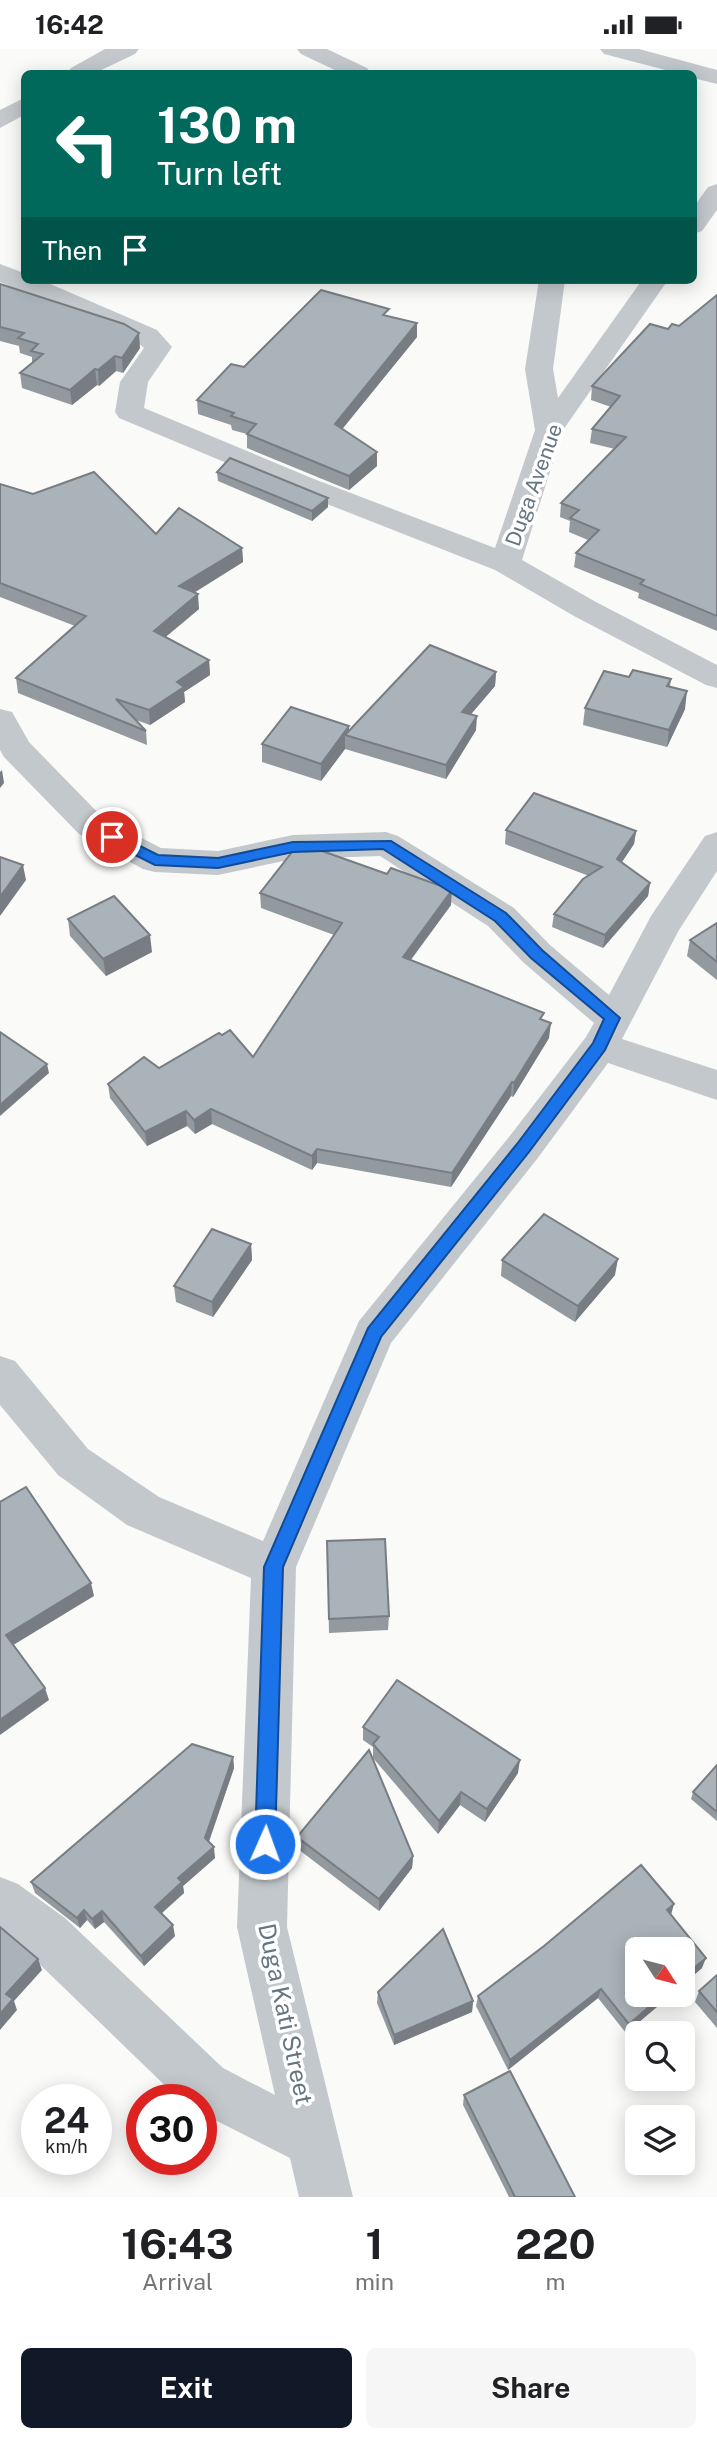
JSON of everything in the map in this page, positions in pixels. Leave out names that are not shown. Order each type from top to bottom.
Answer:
[{"type":"street","points":[[84,70],[127,49]]},
{"type":"street","points":[[309,49],[353,70]]},
{"type":"street","points":[[612,49],[691,70]]},
{"type":"street","points":[[697,72],[717,77]]},
{"type":"street","points":[[0,121],[21,106]]},
{"type":"street","points":[[697,220],[717,192]]},
{"type":"street","points":[[0,272],[21,281]]},
{"type":"street","points":[[28,284],[147,336],[158,347],[134,382],[129,412],[304,485],[506,563]]},
{"type":"street","points":[[549,430],[539,369],[551,284]]},
{"type":"street","name":"Duga Avenue","points":[[652,284],[549,430],[506,563],[585,609],[717,678]]},
{"type":"street","points":[[0,720],[16,749],[91,826],[155,860],[218,863],[293,847],[386,844],[501,917],[606,1032],[717,1085]]},
{"type":"street","points":[[606,1032],[664,925],[717,844]]},
{"type":"street","name":"Duga Kati Street","points":[[326,2197],[262,1927],[274,1567],[374,1333],[523,1148],[606,1032]]},
{"type":"street","points":[[0,1374],[73,1462],[143,1511],[274,1567]]},
{"type":"street","points":[[0,1902],[47,1936],[204,2087],[313,2141]]},
{"type":"building","points":[[0,284],[124,324],[139,333],[122,358],[115,356],[70,390],[20,373],[43,354],[31,351],[38,344],[18,338],[24,333],[0,327]]},
{"type":"building","points":[[321,290],[389,309],[383,315],[417,323],[335,424],[377,452],[349,476],[247,434],[256,424],[197,400],[231,364],[244,367]]},
{"type":"building","points":[[717,295],[717,616],[640,584],[644,580],[576,553],[599,530],[570,518],[579,510],[561,503],[626,437],[592,429],[620,396],[592,386],[650,324],[668,329],[672,324],[679,326]]},
{"type":"building","points":[[230,458],[328,498],[312,511],[217,472]]},
{"type":"building","points":[[94,472],[156,534],[179,508],[242,548],[179,586],[198,594],[154,631],[209,660],[177,682],[184,687],[149,710],[116,699],[146,731],[16,678],[86,616],[0,583],[0,484],[33,494]]},
{"type":"building","points":[[430,645],[496,672],[462,712],[477,716],[446,765],[345,735]]},
{"type":"building","points":[[633,670],[671,679],[667,686],[687,691],[669,730],[585,708],[604,671],[629,677]]},
{"type":"building","points":[[291,707],[349,726],[321,764],[262,744]]},
{"type":"building","points":[[534,793],[636,831],[617,859],[650,883],[605,935],[554,914],[583,879],[602,867],[506,830]]},
{"type":"building","points":[[308,846],[387,874],[391,868],[452,890],[403,957],[544,1013],[540,1019],[551,1023],[514,1083],[512,1082],[452,1173],[317,1149],[312,1156],[211,1109],[194,1120],[186,1111],[145,1132],[108,1084],[144,1057],[159,1068],[219,1033],[222,1035],[230,1030],[253,1057],[342,923],[260,893],[296,847]]},
{"type":"building","points":[[0,857],[23,865],[0,897]]},
{"type":"building","points":[[114,896],[150,935],[103,959],[68,919]]},
{"type":"building","points":[[717,923],[717,962],[690,940]]},
{"type":"building","points":[[0,1032],[47,1064],[0,1105]]},
{"type":"building","points":[[544,1214],[618,1259],[578,1306],[502,1260]]},
{"type":"building","points":[[212,1229],[251,1244],[212,1302],[174,1286]]},
{"type":"building","points":[[26,1487],[91,1583],[6,1635],[45,1688],[0,1720],[0,1502]]},
{"type":"building","points":[[385,1539],[389,1616],[329,1619],[327,1541]]},
{"type":"building","points":[[397,1680],[520,1760],[487,1809],[461,1792],[439,1821],[373,1744],[379,1737],[363,1727]]},
{"type":"building","points":[[192,1744],[233,1757],[205,1838],[214,1847],[178,1878],[182,1882],[155,1907],[173,1925],[141,1956],[102,1911],[92,1919],[84,1910],[77,1918],[31,1882]]},
{"type":"building","points":[[369,1750],[413,1856],[379,1899],[297,1837]]},
{"type":"building","points":[[717,1765],[717,1812],[693,1792]]},
{"type":"building","points":[[641,1865],[674,1904],[667,1910],[689,1937],[625,1937],[625,2007],[649,2007],[633,2021],[627,2021],[601,1989],[510,2060],[478,1996],[544,1946]]},
{"type":"building","points":[[0,1927],[38,1959],[6,1994],[13,1999],[0,2014]]},
{"type":"building","points":[[443,1929],[473,2001],[394,2035],[378,1992]]},
{"type":"building","points":[[695,1944],[706,1958],[695,1967]]},
{"type":"building","points":[[717,1975],[717,2012],[699,1991]]},
{"type":"building","points":[[510,2071],[575,2197],[515,2197],[464,2095]]},
{"type":"route","points":[[112,837],[155,860],[218,863],[293,847],[386,844],[501,917],[537,954],[612,1018],[600,1046],[523,1148],[374,1333],[274,1567],[265,1844]]}]
